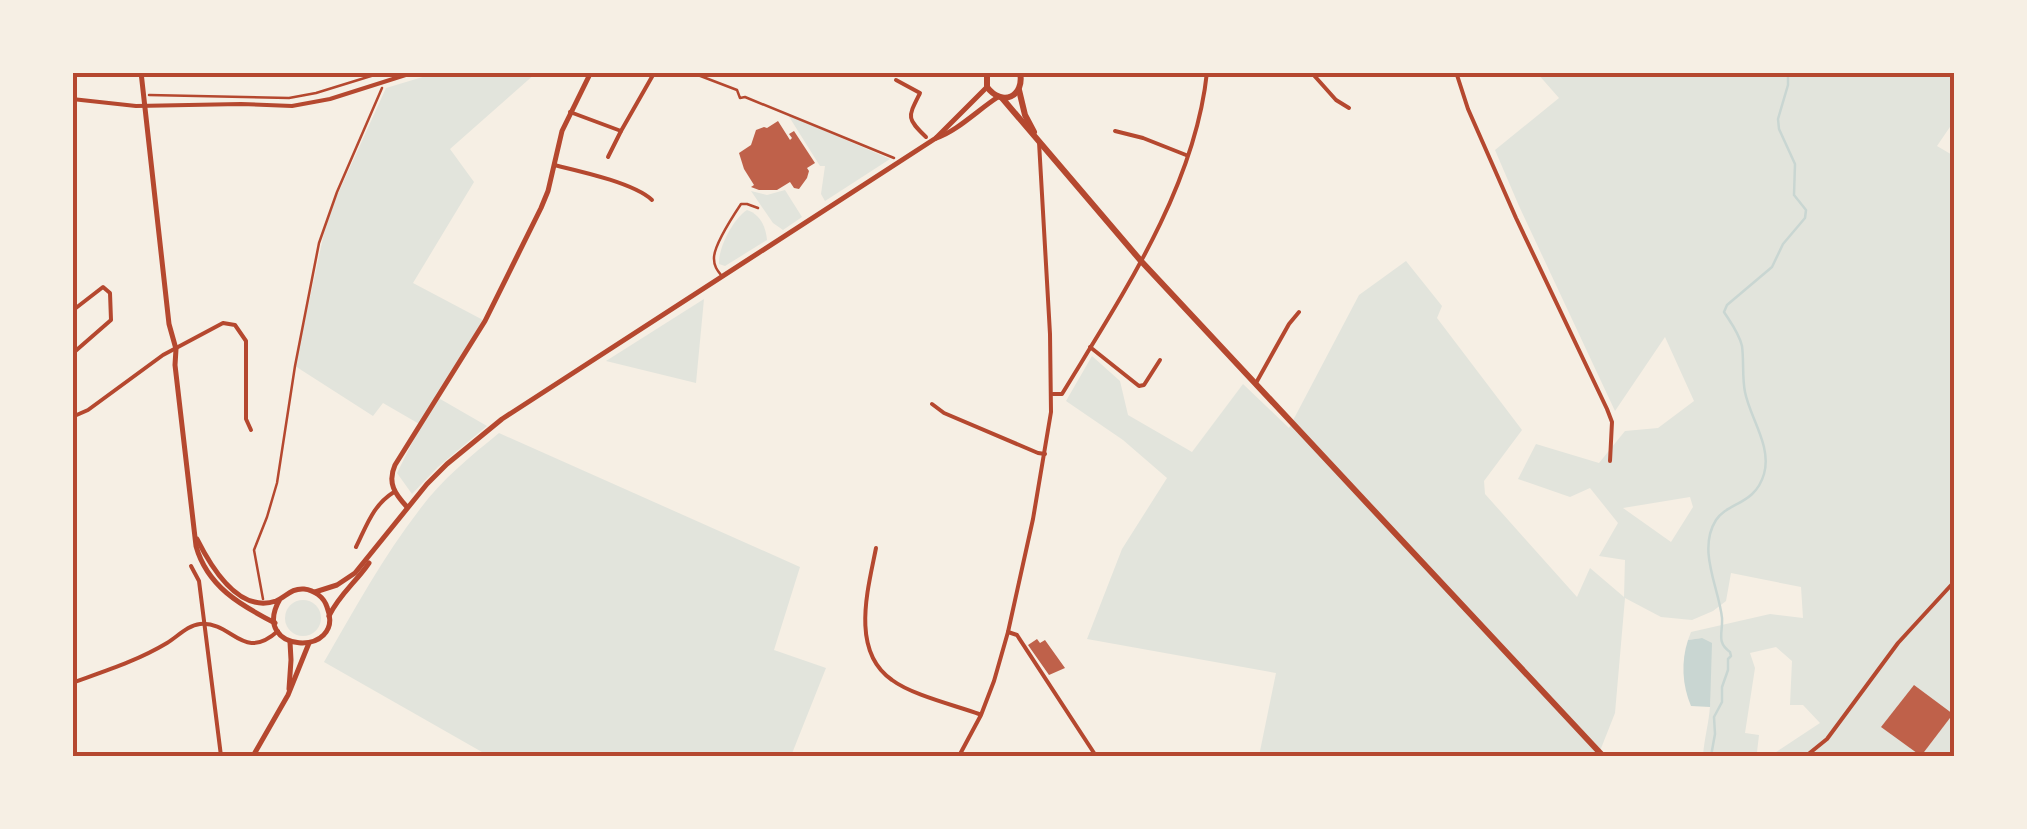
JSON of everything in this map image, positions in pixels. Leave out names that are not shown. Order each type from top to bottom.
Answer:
[{"type":"main road","points":[[987,72],[987,87],[1142,261],[1601,756]]},
{"type":"main road","points":[[1023,75],[1019,90],[1025,115],[1039,142]]},
{"type":"main road","points":[[1000,98],[1009,98],[1019,90]]},
{"type":"street","points":[[141,72],[199,557],[221,589],[275,623]]},
{"type":"street","points":[[72,100],[145,106],[292,106],[330,99],[415,72]]},
{"type":"street","points":[[407,508],[394,492],[394,465],[485,321],[541,208],[562,130],[591,72]]},
{"type":"street","points":[[1052,394],[1062,394],[1142,261],[1187,156],[1198,124],[1207,72]]},
{"type":"street","points":[[1311,72],[1336,100],[1349,108]]},
{"type":"street","points":[[1456,72],[1464,100],[1516,218],[1607,409],[1612,422],[1610,461]]},
{"type":"street","points":[[608,157],[653,75]]},
{"type":"street","points":[[896,80],[920,93],[909,114],[911,122],[926,137]]},
{"type":"street","points":[[196,538],[224,582],[240,594],[263,602],[297,590],[315,592],[337,586],[378,547],[446,464],[502,419],[936,138],[987,87]]},
{"type":"street","points":[[936,138],[1000,98]]},
{"type":"street","points":[[570,112],[621,132]]},
{"type":"street","points":[[1115,131],[1187,156]]},
{"type":"street","points":[[959,756],[994,682],[1045,454],[1052,394],[1039,142]]},
{"type":"street","points":[[554,165],[639,191],[652,200]]},
{"type":"street","points":[[72,311],[102,287],[110,293],[111,320],[72,354]]},
{"type":"street","points":[[1256,383],[1288,324],[1299,312]]},
{"type":"street","points":[[72,417],[88,410],[163,355],[223,323],[242,332],[248,351],[246,419],[251,430]]},
{"type":"street","points":[[1090,347],[1139,386],[1144,386],[1160,360]]},
{"type":"street","points":[[932,404],[944,413],[1045,454]]},
{"type":"street","points":[[356,547],[374,509],[394,492]]},
{"type":"street","points":[[253,756],[288,695],[309,644],[324,633],[336,603],[366,569],[378,547]]},
{"type":"street","points":[[876,548],[865,625],[868,647],[876,664],[892,680],[981,714]]},
{"type":"street","points":[[192,566],[199,581],[221,756]]},
{"type":"street","points":[[1806,756],[1828,739],[1898,642],[1954,582]]},
{"type":"street","points":[[315,592],[328,607],[329,616]]},
{"type":"street","points":[[280,599],[275,610],[278,632],[290,642],[309,644]]},
{"type":"street","points":[[72,683],[132,661],[193,625],[205,623],[255,644],[265,643],[278,632]]},
{"type":"street","points":[[1008,632],[1018,635],[1096,756]]},
{"type":"street","points":[[288,695],[290,642]]},
{"type":"lane","points":[[721,276],[714,264],[714,254],[734,214],[741,204],[758,208]]},
{"type":"path","points":[[144,94],[289,98],[384,72]]},
{"type":"path","points":[[690,72],[737,90],[740,98],[746,97],[895,158]]},
{"type":"path","points":[[263,602],[254,550],[277,483],[318,243],[384,82]]},
{"type":"shaded area","points":[[436,73],[536,73],[450,149],[474,182],[413,283],[483,320],[435,396],[487,426],[412,494],[397,473],[421,425],[383,403],[373,416],[295,366],[324,233],[386,88]]},
{"type":"shaded area","points":[[1537,73],[1954,73],[1954,121],[1937,146],[1954,156],[1954,756],[1770,756],[1820,723],[1803,705],[1790,705],[1792,661],[1776,647],[1750,653],[1755,668],[1745,733],[1759,735],[1757,752],[1746,756],[1703,756],[1710,706],[1709,680],[1702,638],[1688,640],[1691,632],[1770,614],[1803,618],[1801,587],[1731,573],[1726,601],[1692,620],[1661,617],[1625,598],[1615,713],[1598,756],[1259,756],[1276,673],[1087,639],[1122,549],[1167,478],[1123,440],[1066,401],[1092,356],[1120,381],[1128,415],[1192,452],[1243,384],[1289,428],[1359,295],[1406,261],[1442,306],[1437,318],[1522,430],[1484,481],[1485,494],[1577,597],[1590,568],[1624,597],[1625,560],[1599,556],[1618,523],[1590,488],[1570,497],[1518,479],[1536,444],[1599,463],[1625,431],[1658,428],[1694,401],[1665,337],[1615,411],[1519,206],[1495,150],[1559,98]],"holes":[[[1690,497],[1693,507],[1671,542],[1623,508]]]},
{"type":"shaded area","points":[[788,115],[890,159],[825,201],[821,194],[825,166],[820,166]]},
{"type":"shaded area","points":[[785,190],[802,217],[783,230],[773,223],[751,191],[767,195]]},
{"type":"shaded area","points":[[747,210],[762,222],[767,240],[725,266],[719,264],[727,234]]},
{"type":"shaded area","points":[[704,299],[696,383],[606,361]]},
{"type":"shaded area","points":[[499,433],[800,567],[774,650],[826,668],[791,756],[489,756],[324,662],[381,565],[420,509],[447,478]]},
{"type":"shaded area","points":[[303,600],[316,605],[321,618],[316,631],[303,636],[290,631],[285,618],[290,605]]},
{"type":"shaded area","points":[[1702,638],[1712,643],[1710,707],[1691,706],[1684,681],[1688,640]]},
{"type":"building","points":[[778,121],[790,140],[789,134],[794,131],[815,163],[807,168],[807,178],[799,189],[790,182],[777,190],[759,190],[751,187],[754,185],[739,153],[751,145],[756,130]]},
{"type":"building","points":[[1037,639],[1040,643],[1045,640],[1065,668],[1049,675],[1028,645]]},
{"type":"building","points":[[1914,685],[1953,714],[1921,756],[1881,727]]},
{"type":"waterway","points":[[1711,756],[1714,717],[1722,702],[1731,656],[1722,641],[1722,618],[1708,544],[1716,520],[1754,492],[1766,464],[1745,392],[1742,346],[1724,312],[1727,305],[1772,267],[1783,244],[1805,218],[1806,210],[1794,195],[1795,164],[1779,129],[1788,72]]}]
